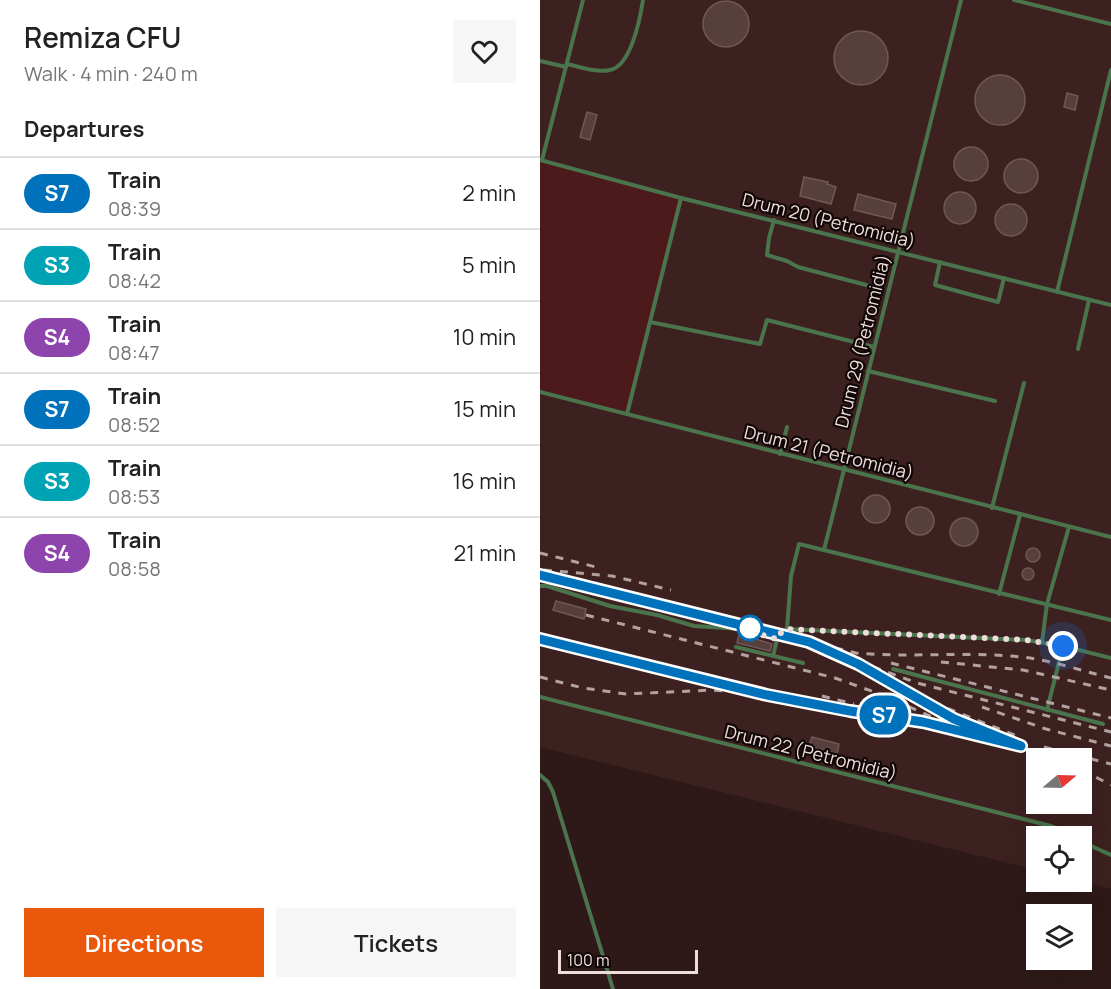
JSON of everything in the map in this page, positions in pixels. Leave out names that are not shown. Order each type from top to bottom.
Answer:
[{"type":"lane","points":[[541,160],[583,0]]},
{"type":"lane","points":[[540,61],[602,71],[618,67],[628,54],[643,0]]},
{"type":"lane","name":"Drum 29 (Petromidia)","points":[[824,550],[961,0]]},
{"type":"lane","points":[[1014,0],[1111,24]]},
{"type":"lane","points":[[1057,292],[1111,70]]},
{"type":"lane","name":"Drum 20 (Petromidia)","points":[[541,160],[681,198],[1111,305]]},
{"type":"lane","points":[[627,414],[681,198]]},
{"type":"lane","points":[[774,220],[767,255],[798,267],[870,286]]},
{"type":"lane","points":[[940,262],[935,285],[998,302],[1004,278]]},
{"type":"lane","points":[[1078,349],[1089,300]]},
{"type":"lane","points":[[650,322],[760,344],[767,320],[874,346]]},
{"type":"lane","points":[[868,371],[995,401]]},
{"type":"lane","points":[[992,508],[1024,382]]},
{"type":"lane","name":"Drum 21 (Petromidia)","points":[[540,392],[1111,537]]},
{"type":"lane","points":[[780,454],[788,427]]},
{"type":"lane","points":[[999,594],[1020,515]]},
{"type":"lane","points":[[1042,642],[1047,604],[1069,527]]},
{"type":"lane","points":[[787,629],[791,576],[799,544],[1111,620]]},
{"type":"lane","points":[[540,586],[694,626],[741,629],[777,639]]},
{"type":"lane","points":[[773,656],[778,635],[787,629],[1042,642],[1111,658]]},
{"type":"lane","points":[[1047,710],[1063,646]]},
{"type":"lane","points":[[736,647],[803,663]]},
{"type":"lane","points":[[893,669],[1103,724]]},
{"type":"lane","name":"Drum 22 (Petromidia)","points":[[540,697],[1047,826]]},
{"type":"lane","points":[[540,775],[548,782],[553,792],[613,989]]},
{"type":"lane","points":[[1092,846],[1111,855]]},
{"type":"shaded area","points":[[540,0],[1111,0],[1111,889],[1092,884],[1092,826],[1026,826],[1026,868],[540,747]]},
{"type":"shaded area","points":[[540,162],[681,198],[627,414],[540,392]]},
{"type":"building","points":[[726,1],[742,8],[749,24],[742,40],[726,47],[710,40],[703,24],[710,8]]},
{"type":"building","points":[[856,31],[866,31],[876,35],[884,43],[888,58],[884,73],[876,81],[866,85],[856,85],[846,81],[838,73],[834,63],[834,53],[838,43],[846,35]]},
{"type":"building","points":[[1000,75],[1018,82],[1025,100],[1018,118],[1000,125],[982,118],[975,100],[982,82]]},
{"type":"building","points":[[1067,93],[1078,96],[1075,110],[1064,107]]},
{"type":"building","points":[[587,112],[597,115],[590,140],[580,137]]},
{"type":"building","points":[[971,147],[983,152],[988,164],[983,176],[971,181],[959,176],[954,164],[959,152]]},
{"type":"building","points":[[1021,159],[1033,164],[1038,176],[1033,188],[1021,193],[1009,188],[1004,176],[1009,164]]},
{"type":"building","points":[[804,177],[828,182],[827,184],[836,187],[831,204],[800,196]]},
{"type":"building","points":[[960,192],[972,196],[976,208],[972,220],[960,224],[948,220],[944,208],[948,196]]},
{"type":"building","points":[[858,194],[896,204],[892,219],[854,210]]},
{"type":"building","points":[[1011,204],[1023,208],[1027,220],[1023,232],[1011,236],[999,232],[995,220],[999,208]]},
{"type":"building","points":[[876,495],[886,499],[890,509],[886,519],[876,523],[866,519],[862,509],[866,499]]},
{"type":"building","points":[[920,507],[930,511],[934,521],[930,531],[920,535],[910,531],[906,521],[910,511]]},
{"type":"building","points":[[964,518],[974,522],[978,532],[974,542],[964,546],[954,542],[950,532],[954,522]]},
{"type":"building","points":[[1033,548],[1038,550],[1040,555],[1038,560],[1033,562],[1028,560],[1026,555],[1028,550]]},
{"type":"building","points":[[1030,568],[1033,569],[1033,579],[1026,580],[1023,579],[1022,572],[1023,569]]},
{"type":"building","points":[[556,601],[586,609],[584,619],[553,610]]},
{"type":"building","points":[[739,634],[772,644],[770,651],[737,643]]},
{"type":"building","points":[[812,737],[839,744],[837,754],[809,746]]},
{"type":"railway","points":[[540,553],[596,567]]},
{"type":"railway","points":[[544,570],[612,576],[671,590]]},
{"type":"railway","points":[[540,575],[856,653],[1000,655],[1032,658],[1111,678]]},
{"type":"railway","points":[[586,615],[835,678],[877,693],[967,732],[1026,748]]},
{"type":"railway","points":[[540,639],[767,695],[935,724]]},
{"type":"railway","points":[[843,656],[917,683],[1111,732]]},
{"type":"railway","points":[[941,662],[1023,670],[1111,690]]},
{"type":"railway","points":[[891,663],[1111,718]]},
{"type":"railway","points":[[540,677],[583,688],[626,694],[724,691]]},
{"type":"railway","points":[[890,681],[949,709],[1022,738]]},
{"type":"railway","points":[[822,696],[854,704]]},
{"type":"railway","points":[[982,707],[1046,729],[1111,746]]},
{"type":"railway","points":[[1044,747],[1111,764]]},
{"type":"railway","points":[[1092,775],[1111,785]]},
{"type":"train","name":"S7","points":[[540,575],[809,642],[843,656],[954,719],[1021,746],[923,722],[806,704],[540,639]]},
{"type":"route","points":[[750,628],[741,629],[777,639],[778,635],[787,629],[811,632],[1026,640],[1063,646]]}]
